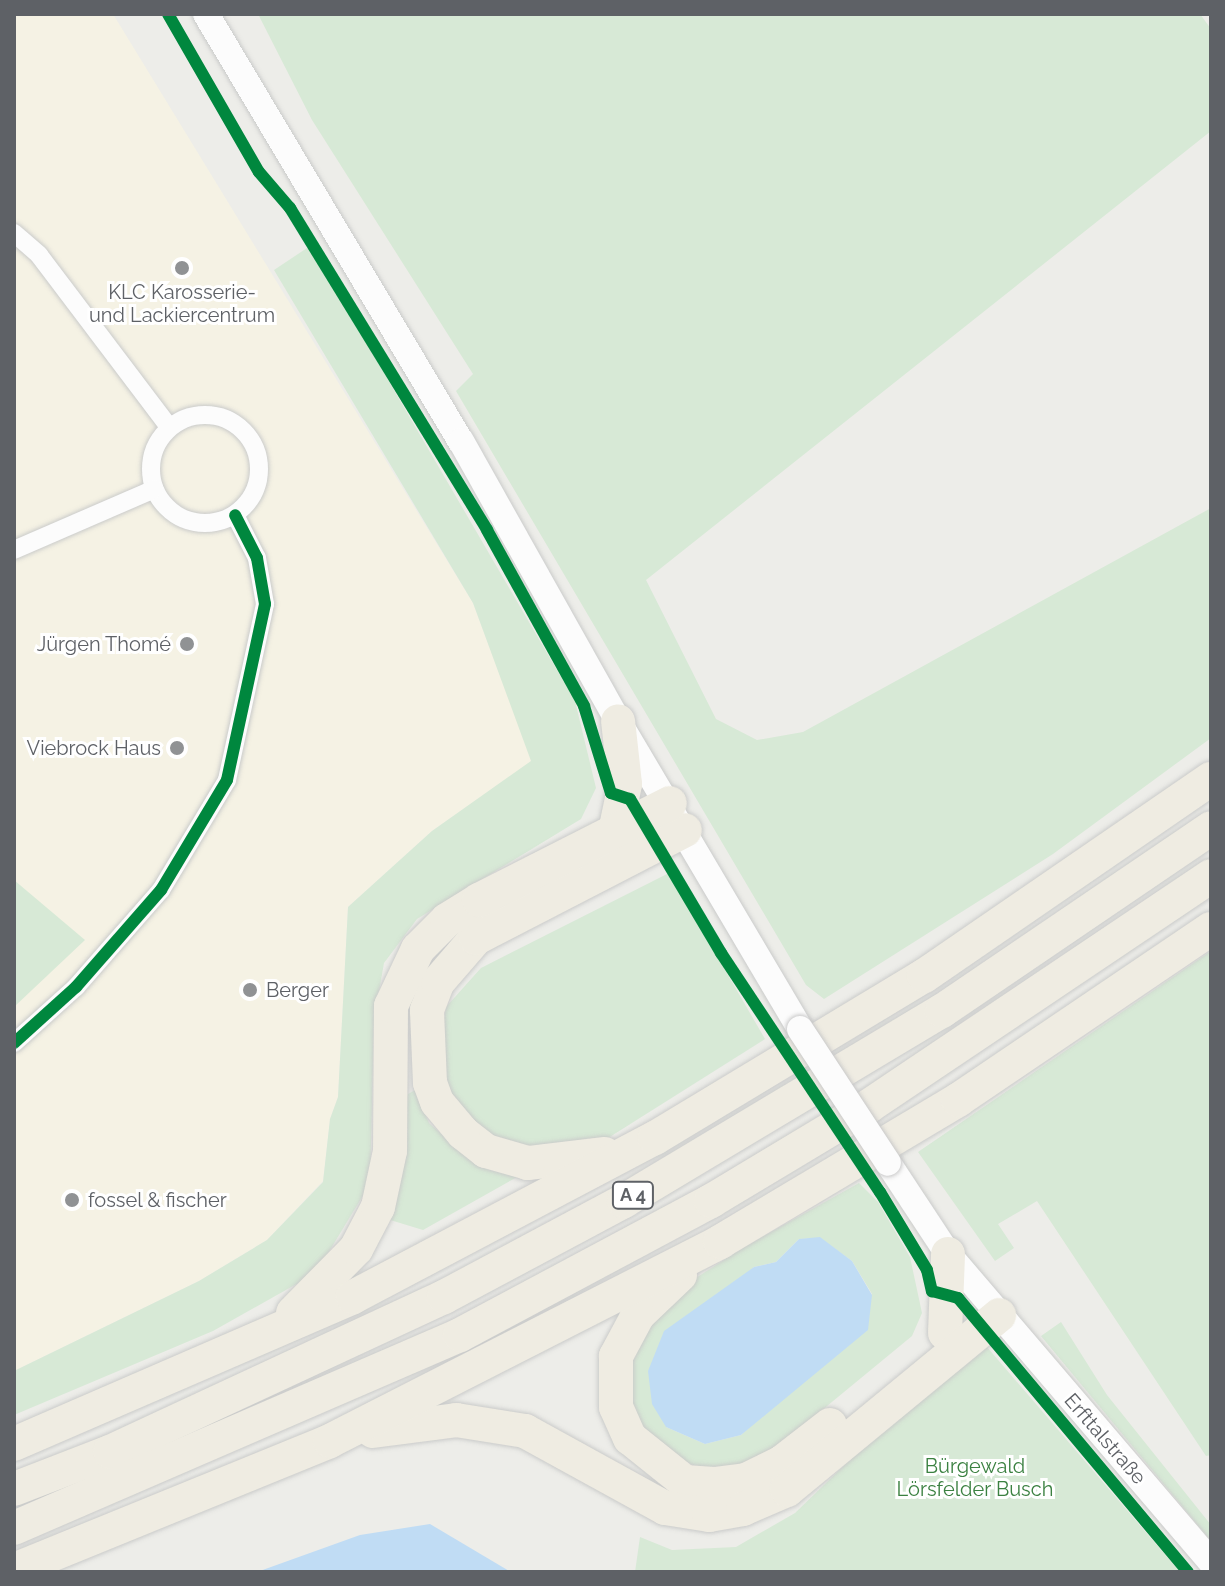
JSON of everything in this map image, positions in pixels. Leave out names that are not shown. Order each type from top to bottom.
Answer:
[{"type":"highway","points":[[615,832],[625,784],[618,721]]},
{"type":"highway","points":[[14,1444],[395,1276],[655,1138],[924,976],[1211,779]]},
{"type":"highway","points":[[268,1334],[339,1270],[378,1207],[390,1151],[391,1006],[418,949],[447,920],[479,900],[615,832],[677,817]]},
{"type":"highway","points":[[655,1138],[551,1164],[486,1151],[437,1102],[426,1062],[425,1025],[438,982],[476,938],[677,817]]},
{"type":"highway","name":"A 4","points":[[14,1489],[110,1452],[444,1297],[624,1201],[942,1011],[1211,828]]},
{"type":"highway","name":"A 4","points":[[14,1528],[460,1335],[711,1201],[869,1106],[1211,876]]},
{"type":"highway","points":[[14,1570],[330,1441],[720,1242],[958,1100],[1211,929]]},
{"type":"highway","points":[[720,1242],[655,1294],[616,1356],[616,1407],[630,1438],[685,1482],[746,1480],[781,1463],[945,1333],[993,1308]]},
{"type":"highway","points":[[945,1333],[948,1254]]},
{"type":"highway","points":[[330,1441],[413,1423],[479,1421],[525,1431],[665,1508],[720,1513],[787,1490],[993,1308]]},
{"type":"main road","name":"Erfttalstraße","points":[[206,15],[461,441],[618,721],[800,1029],[948,1254],[1211,1562]]},
{"type":"street","points":[[14,233],[39,255],[169,427]]},
{"type":"street","points":[[220,416],[249,436],[257,452],[258,478],[248,502],[235,515],[220,521],[188,521],[168,509],[154,489],[151,456],[169,427],[185,418],[220,416]]},
{"type":"street","points":[[14,550],[154,489]]},
{"type":"street","points":[[14,1043],[76,987],[161,890],[227,780],[265,604],[257,558],[235,515]]},
{"type":"shaded area","points":[[14,14],[113,14],[473,603],[532,761],[432,831],[348,907],[338,1097],[330,1119],[323,1181],[267,1240],[199,1281],[14,1371]]},
{"type":"green space","points":[[258,14],[1200,14],[1211,29],[1211,131],[646,580],[716,719],[757,740],[803,732],[1211,508],[1211,738],[1053,854],[824,999],[806,985],[456,391],[473,374],[312,120]]},
{"type":"green space","points":[[310,246],[575,701],[596,788],[581,819],[417,919],[384,963],[374,1019],[370,1184],[316,1273],[213,1331],[14,1415],[14,1371],[199,1281],[267,1240],[323,1182],[330,1119],[338,1097],[348,907],[432,831],[531,761],[473,603],[274,270]]},
{"type":"green space","points":[[669,873],[765,1039],[597,1145],[542,1153],[493,1137],[466,1118],[448,1091],[439,1049],[446,1007],[481,968]]},
{"type":"green space","points":[[14,880],[85,940],[14,1007]]},
{"type":"green space","points":[[1211,951],[1211,1455],[1206,1456],[1037,1201],[998,1224],[1014,1248],[995,1261],[918,1152]]},
{"type":"green space","points":[[415,1090],[429,1123],[465,1155],[517,1177],[423,1230],[387,1219],[401,1098]]},
{"type":"green space","points":[[859,1183],[878,1202],[910,1257],[922,1313],[912,1336],[770,1453],[731,1467],[700,1468],[657,1449],[637,1422],[628,1394],[629,1355],[647,1319],[688,1283],[746,1246]],"holes":[[[820,1238],[852,1261],[872,1294],[782,1397],[741,1435],[705,1444],[666,1427],[722,1294],[754,1267],[776,1262],[799,1239]]]},
{"type":"green space","points":[[1061,1322],[1107,1395],[1211,1525],[1211,1541],[1041,1336]]},
{"type":"green space","name":"Bürgewald Lörsfelder Busch","points":[[987,1347],[1180,1572],[635,1572],[640,1537],[672,1550],[736,1547],[795,1513],[883,1428]]},
{"type":"water","points":[[820,1237],[852,1261],[872,1295],[868,1330],[741,1435],[705,1444],[666,1427],[652,1404],[648,1371],[664,1331],[754,1267],[776,1262],[799,1239]]},
{"type":"water","points":[[430,1524],[511,1572],[257,1572],[360,1535]]},
{"type":"cycle path","points":[[168,14],[259,172],[290,208],[487,530],[584,706],[611,793],[630,799],[721,953],[880,1192],[927,1270],[932,1291],[958,1298],[1188,1572]]},
{"type":"cycle path","points":[[14,1043],[76,987],[161,890],[227,780],[265,604],[257,558],[235,515]]},
{"type":"place","name":"KLC Karosserie- und Lackiercentrum","points":[[182,268]]},
{"type":"place","name":"Jürgen Thomé","points":[[187,644]]},
{"type":"place","name":"Viebrock Haus","points":[[177,748]]},
{"type":"place","name":"Berger","points":[[250,990]]},
{"type":"place","name":"fossel & fischer","points":[[72,1200]]}]
